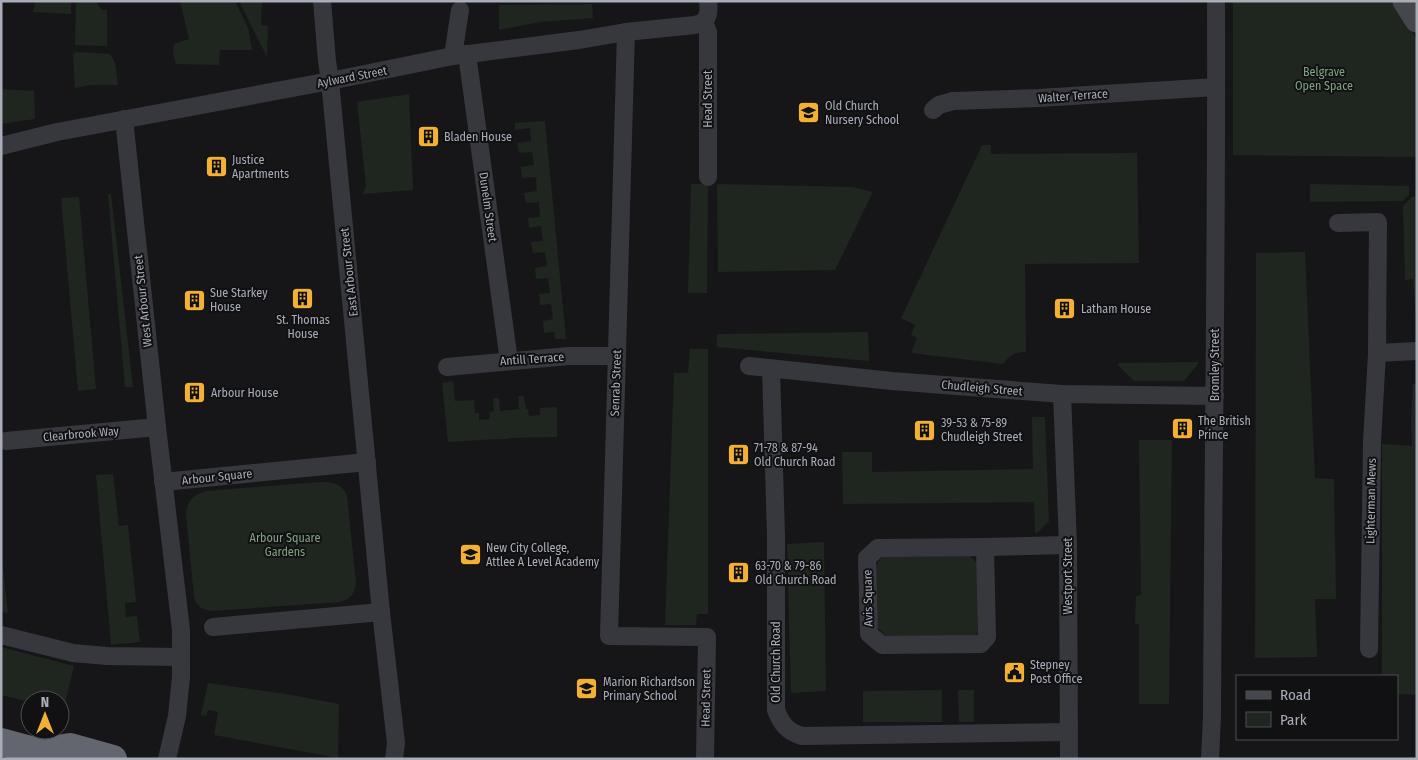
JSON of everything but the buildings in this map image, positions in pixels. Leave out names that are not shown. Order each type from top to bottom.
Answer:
[{"type":"highway","points":[[1,742],[42,755],[70,747],[113,759]]},
{"type":"main road","points":[[1405,1],[1417,20]]},
{"type":"street","name":"East Arbour Street","points":[[322,1],[368,462]]},
{"type":"street","points":[[704,22],[709,12],[708,1]]},
{"type":"street","name":"Bromley Street","points":[[1210,759],[1215,396],[1216,1]]},
{"type":"street","name":"Dunelm Street","points":[[460,10],[460,55],[509,361]]},
{"type":"street","name":"Aylward Street","points":[[1,146],[57,132],[460,55],[626,32],[695,25],[704,22]]},
{"type":"street","name":"Head Street","points":[[704,22],[708,32],[708,177]]},
{"type":"street","name":"Senrab Street","points":[[626,32],[609,636],[707,636]]},
{"type":"street","name":"Walter Terrace","points":[[932,110],[939,105],[953,101],[1039,98],[1216,87]]},
{"type":"street","name":"West Arbour Street","points":[[124,119],[163,482]]},
{"type":"street","name":"Lighterman Mews","points":[[1338,223],[1378,222],[1377,353],[1372,442],[1369,649]]},
{"type":"street","points":[[1377,353],[1417,351]]},
{"type":"street","name":"Antill Terrace","points":[[447,366],[569,356],[617,356]]},
{"type":"street","name":"Chudleigh Street","points":[[749,366],[1062,394],[1215,396]]},
{"type":"street","name":"Old Church Road","points":[[771,369],[776,535],[776,710],[779,720],[793,733],[802,736],[1069,732]]},
{"type":"street","name":"Westport Street","points":[[1062,394],[1068,545],[1069,759]]},
{"type":"street","name":"Clearbrook Way","points":[[6,441],[157,427]]},
{"type":"street","points":[[368,462],[381,612],[396,743],[394,759]]},
{"type":"street","name":"Arbour Square","points":[[167,759],[177,716],[181,677],[181,630],[163,482],[368,462]]},
{"type":"street","name":"Avis Square","points":[[985,547],[987,637],[981,644],[882,646],[868,634],[868,558],[878,548],[1068,545]]},
{"type":"street","points":[[213,627],[381,612]]},
{"type":"street","points":[[1,635],[73,653],[107,656],[181,657]]},
{"type":"street","name":"Head Street","points":[[705,759],[707,636]]},
{"type":"green space","points":[[71,1],[71,14],[33,12],[35,2]]},
{"type":"green space","points":[[76,1],[95,1],[102,10],[107,10],[107,46],[75,45]]},
{"type":"green space","points":[[180,1],[235,1],[248,28],[252,50],[220,50],[219,65],[176,64],[173,52],[174,44],[189,39]]},
{"type":"green space","points":[[239,1],[262,1],[261,25],[268,26],[267,57]]},
{"type":"green space","name":"Belgrave Open Space","points":[[1233,1],[1393,1],[1417,40],[1417,157],[1233,155]]},
{"type":"green space","points":[[592,4],[593,18],[540,22],[499,30],[499,5]]},
{"type":"green space","points":[[76,52],[110,54],[115,63],[118,85],[92,85],[75,88],[73,55]]},
{"type":"green space","points":[[1,89],[34,91],[35,119],[1,124]]},
{"type":"green space","points":[[409,94],[413,190],[363,194],[366,186],[357,102]]},
{"type":"green space","points":[[545,121],[566,339],[555,339],[554,332],[544,333],[543,321],[553,319],[551,304],[540,305],[539,294],[550,293],[548,278],[536,279],[535,268],[547,266],[545,252],[533,253],[531,242],[543,241],[541,226],[529,228],[528,218],[540,217],[539,202],[526,203],[524,193],[537,191],[536,177],[522,178],[521,167],[534,165],[532,152],[519,153],[517,143],[531,141],[530,128],[515,130],[515,123]]},
{"type":"green space","points":[[982,145],[991,145],[991,154],[1137,153],[1139,263],[1025,264],[1026,352],[1013,355],[1003,364],[911,353],[917,338],[911,335],[915,325],[901,318]]},
{"type":"green space","points":[[691,184],[708,184],[707,293],[688,293]]},
{"type":"green space","points":[[717,184],[853,187],[873,192],[835,270],[718,272]]},
{"type":"green space","points":[[1310,184],[1409,186],[1409,195],[1403,201],[1310,202]]},
{"type":"green space","points":[[108,194],[111,194],[133,387],[125,387]]},
{"type":"green space","points":[[79,197],[96,389],[78,391],[61,198]]},
{"type":"green space","points":[[1412,197],[1417,197],[1417,332],[1413,279],[1405,280],[1403,206]]},
{"type":"green space","points":[[1305,252],[1315,478],[1334,479],[1336,599],[1315,599],[1317,657],[1255,658],[1256,253]]},
{"type":"green space","points":[[868,332],[869,361],[717,347],[717,334]]},
{"type":"green space","points":[[690,349],[708,349],[708,614],[697,614],[696,625],[665,625],[674,373],[688,373]]},
{"type":"green space","points":[[1198,362],[1184,381],[1134,381],[1118,365],[1118,363]]},
{"type":"green space","points":[[453,381],[455,401],[474,400],[475,413],[479,413],[479,420],[490,419],[489,412],[494,411],[493,398],[499,398],[500,411],[519,409],[518,396],[524,396],[529,416],[540,415],[540,408],[557,407],[557,437],[448,442],[442,383]]},
{"type":"green space","points":[[1413,384],[1417,384],[1417,695],[1398,694],[1398,675],[1382,675],[1382,444],[1412,446]]},
{"type":"green space","points":[[1032,417],[1045,417],[1049,521],[1038,532],[1035,533],[1034,502],[843,504],[842,452],[872,452],[872,472],[1033,469]]},
{"type":"green space","points":[[1139,440],[1172,440],[1169,704],[1139,704],[1139,624],[1135,624],[1136,596],[1141,595]]},
{"type":"green space","points":[[113,474],[119,526],[128,525],[136,602],[125,603],[126,617],[137,616],[140,642],[111,645],[96,475]]},
{"type":"green space","name":"Arbour Square Gardens","points":[[320,482],[336,484],[347,495],[356,583],[355,590],[350,597],[340,602],[213,611],[198,606],[194,597],[186,514],[192,499],[206,491]]},
{"type":"green space","points":[[824,542],[826,691],[791,693],[787,544]]},
{"type":"green space","points":[[1,550],[8,613],[3,612],[1,619]]},
{"type":"green space","points":[[959,552],[971,557],[977,563],[978,630],[976,635],[971,638],[888,638],[877,627],[874,572],[879,561],[889,554]]},
{"type":"green space","points":[[1,647],[74,666],[68,690],[20,690],[20,700],[1,695]]},
{"type":"green space","points":[[208,683],[339,704],[338,758],[214,735],[218,712],[208,710],[206,716],[201,715]]},
{"type":"green space","points":[[942,690],[942,722],[863,722],[863,691]]},
{"type":"green space","points":[[958,690],[974,690],[974,722],[959,722]]},
{"type":"place","name":"Old Church Nursery School","points":[[809,113]]},
{"type":"place","name":"Bladen House","points":[[428,137]]},
{"type":"place","name":"Justice Apartments","points":[[216,167]]},
{"type":"place","name":"St. Thomas House","points":[[303,299]]},
{"type":"place","name":"Sue Starkey House","points":[[194,300]]},
{"type":"place","name":"Latham House","points":[[1065,309]]},
{"type":"place","name":"Arbour House","points":[[195,393]]},
{"type":"place","name":"The British Prince","points":[[1182,428]]},
{"type":"place","name":"39-53 & 75-89 Chudleigh Street","points":[[925,430]]},
{"type":"place","name":"71-78 & 87-94 Old Church Road","points":[[738,455]]},
{"type":"place","name":"New City College, Attlee A Level Academy","points":[[470,555]]},
{"type":"place","name":"63-70 & 79-86 Old Church Road","points":[[739,573]]},
{"type":"place","name":"Stepney Post Office","points":[[1014,672]]},
{"type":"place","name":"Marion Richardson Primary School","points":[[587,689]]}]
